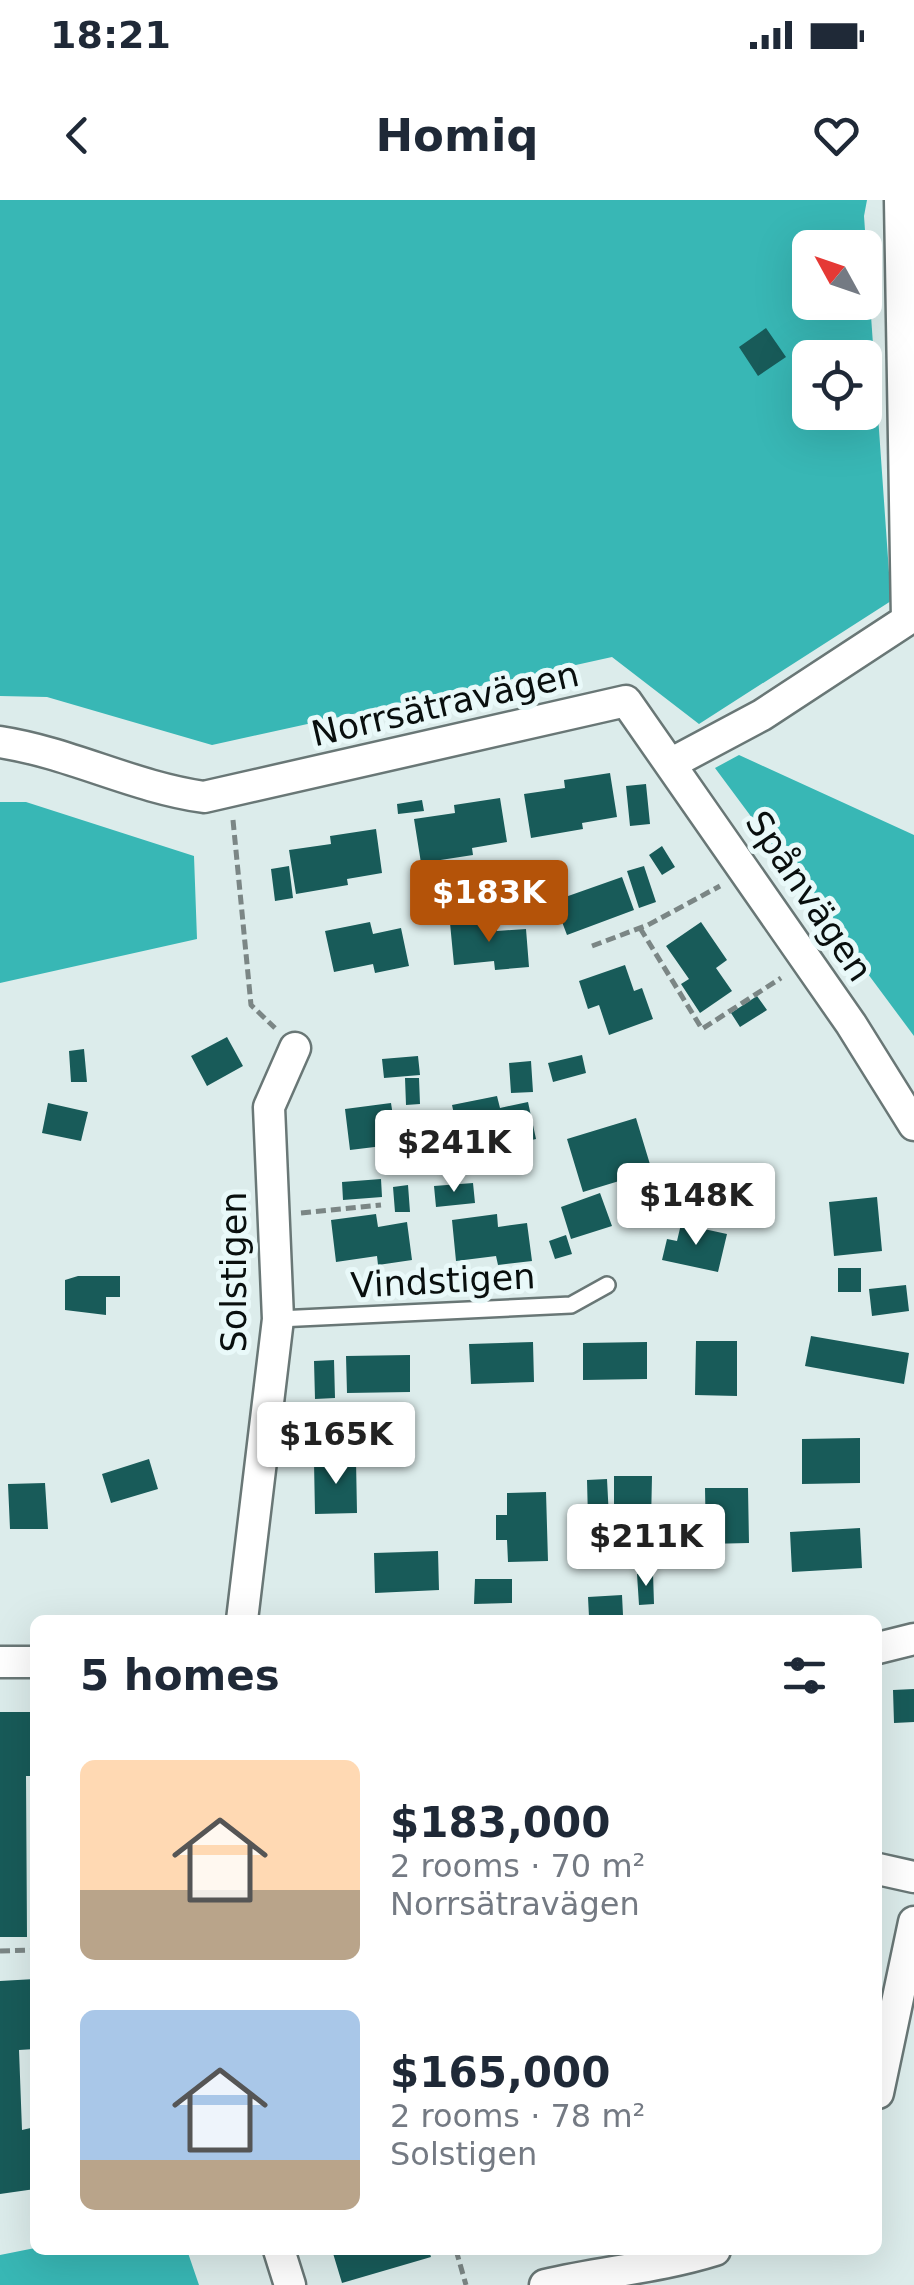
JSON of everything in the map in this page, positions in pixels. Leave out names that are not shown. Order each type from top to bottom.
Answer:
[{"type":"street","points":[[672,763],[762,716],[911,619],[900,200]]},
{"type":"street","name":"Norrsätravägen","points":[[0,742],[42,749],[154,790],[204,797],[626,701],[672,763]]},
{"type":"street","name":"Spånvägen","points":[[672,763],[851,1024],[914,1125]]},
{"type":"street","name":"Solstigen","points":[[243,1615],[278,1319],[269,1106],[295,1048]]},
{"type":"street","points":[[882,1647],[914,1639]]},
{"type":"street","points":[[0,1662],[30,1662]]},
{"type":"street","points":[[882,1871],[914,1877]]},
{"type":"street","points":[[882,2074],[914,1922]]},
{"type":"street","points":[[281,2255],[290,2285]]},
{"type":"street","points":[[545,2285],[593,2274],[656,2268],[699,2255]]},
{"type":"lane","name":"Vindstigen","points":[[278,1319],[571,1304],[607,1285]]},
{"type":"path","points":[[230,792],[252,1005],[295,1048]]},
{"type":"path","points":[[592,946],[640,928],[701,897]]},
{"type":"path","points":[[640,928],[702,1029],[780,979]]},
{"type":"path","points":[[274,1215],[381,1205]]},
{"type":"path","points":[[0,1951],[30,1950]]},
{"type":"path","points":[[457,2255],[466,2285]]},
{"type":"shaded area","points":[[0,200],[867,200],[865,230],[792,230],[792,320],[871,320],[873,340],[792,340],[792,430],[879,430],[891,601],[699,724],[612,657],[212,745],[47,697],[0,696]]},
{"type":"shaded area","points":[[739,755],[914,835],[914,1036],[715,768]]},
{"type":"shaded area","points":[[0,802],[26,802],[194,856],[197,939],[0,983]]},
{"type":"shaded area","points":[[30,2249],[30,2255],[189,2255],[199,2285],[0,2285],[0,2255]]},
{"type":"building","points":[[766,328],[786,357],[758,376],[739,347]]},
{"type":"building","points":[[610,773],[617,817],[582,823],[583,829],[531,838],[524,794],[565,788],[564,780]]},
{"type":"building","points":[[646,784],[650,824],[630,826],[626,786]]},
{"type":"building","points":[[500,798],[507,842],[472,848],[473,855],[421,863],[414,819],[455,813],[454,805]]},
{"type":"building","points":[[422,800],[424,811],[398,814],[397,804]]},
{"type":"building","points":[[376,829],[382,873],[347,879],[348,885],[296,894],[289,850],[331,844],[330,836]]},
{"type":"building","points":[[662,846],[675,867],[662,875],[649,855]]},
{"type":"building","points":[[289,866],[293,898],[275,901],[271,869]]},
{"type":"building","points":[[644,866],[656,902],[639,908],[627,871]]},
{"type":"building","points":[[622,877],[634,910],[567,935],[554,901]]},
{"type":"building","points":[[515,889],[515,908],[476,909],[476,890]]},
{"type":"building","points":[[496,919],[497,931],[526,929],[529,967],[495,970],[494,961],[454,965],[450,923]]},
{"type":"building","points":[[370,922],[373,934],[401,928],[409,966],[375,973],[373,964],[334,972],[325,931]]},
{"type":"building","points":[[701,922],[727,960],[716,968],[732,991],[700,1013],[681,984],[689,979],[666,946]]},
{"type":"building","points":[[625,965],[634,991],[642,988],[653,1019],[609,1035],[599,1005],[588,1009],[579,981]]},
{"type":"building","points":[[757,996],[767,1010],[740,1027],[731,1013]]},
{"type":"building","points":[[227,1037],[243,1066],[207,1086],[191,1056]]},
{"type":"building","points":[[84,1049],[87,1082],[71,1082],[69,1051]]},
{"type":"building","points":[[582,1055],[586,1073],[553,1082],[548,1063]]},
{"type":"building","points":[[418,1056],[420,1075],[384,1078],[382,1059]]},
{"type":"building","points":[[531,1061],[533,1092],[511,1093],[509,1063]]},
{"type":"building","points":[[405,1078],[419,1078],[420,1104],[406,1105]]},
{"type":"building","points":[[497,1096],[500,1108],[528,1102],[536,1139],[502,1147],[500,1138],[461,1146],[452,1105]]},
{"type":"building","points":[[48,1103],[88,1112],[81,1141],[42,1133]]},
{"type":"building","points":[[391,1103],[393,1116],[421,1112],[425,1150],[392,1154],[391,1145],[350,1150],[345,1109]]},
{"type":"building","points":[[636,1118],[652,1171],[583,1192],[567,1139]]},
{"type":"building","points":[[381,1179],[382,1197],[343,1200],[342,1182]]},
{"type":"building","points":[[473,1183],[475,1203],[436,1207],[434,1186]]},
{"type":"building","points":[[408,1185],[410,1212],[395,1212],[393,1187]]},
{"type":"building","points":[[600,1193],[612,1226],[571,1239],[561,1207]]},
{"type":"building","points":[[877,1197],[882,1251],[834,1256],[829,1202]]},
{"type":"building","points":[[376,1214],[378,1227],[407,1222],[412,1260],[378,1265],[377,1256],[336,1262],[331,1220]]},
{"type":"building","points":[[497,1214],[498,1227],[527,1223],[532,1261],[498,1265],[496,1256],[456,1261],[452,1220]]},
{"type":"building","points":[[681,1224],[727,1234],[718,1272],[662,1260],[667,1239],[677,1241]]},
{"type":"building","points":[[566,1235],[572,1254],[555,1259],[549,1241]]},
{"type":"building","points":[[838,1268],[861,1268],[861,1292],[838,1292]]},
{"type":"building","points":[[78,1276],[120,1276],[120,1297],[106,1297],[106,1315],[65,1310],[65,1280]]},
{"type":"building","points":[[906,1285],[909,1311],[872,1316],[869,1289]]},
{"type":"building","points":[[811,1336],[909,1353],[904,1384],[805,1366]]},
{"type":"building","points":[[696,1341],[737,1341],[737,1396],[695,1395]]},
{"type":"building","points":[[533,1342],[534,1382],[471,1384],[469,1344]]},
{"type":"building","points":[[647,1342],[647,1379],[583,1380],[583,1343]]},
{"type":"building","points":[[410,1355],[410,1392],[347,1393],[346,1356]]},
{"type":"building","points":[[334,1360],[335,1398],[315,1399],[314,1361]]},
{"type":"building","points":[[860,1438],[860,1483],[802,1484],[802,1439]]},
{"type":"building","points":[[149,1459],[158,1489],[111,1503],[102,1474]]},
{"type":"building","points":[[356,1460],[357,1513],[315,1514],[314,1462]]},
{"type":"building","points":[[614,1476],[652,1476],[651,1523],[614,1523]]},
{"type":"building","points":[[607,1479],[609,1518],[588,1519],[587,1480]]},
{"type":"building","points":[[45,1483],[48,1529],[10,1529],[8,1484]]},
{"type":"building","points":[[705,1488],[748,1488],[749,1543],[706,1544]]},
{"type":"building","points":[[546,1492],[548,1561],[508,1562],[507,1540],[496,1540],[496,1515],[507,1515],[507,1493]]},
{"type":"building","points":[[860,1528],[862,1568],[792,1572],[790,1532]]},
{"type":"building","points":[[438,1551],[439,1590],[375,1593],[374,1553]]},
{"type":"building","points":[[653,1573],[654,1604],[639,1605],[637,1574]]},
{"type":"building","points":[[475,1579],[512,1579],[512,1603],[474,1604]]},
{"type":"building","points":[[622,1595],[623,1615],[589,1615],[588,1597]]},
{"type":"building","points":[[914,1689],[914,1722],[894,1723],[893,1690]]},
{"type":"building","points":[[0,1712],[30,1712],[30,1776],[26,1776],[27,1937],[0,1937]]},
{"type":"building","points":[[30,1979],[30,2049],[19,2050],[22,2130],[30,2128],[30,2190],[0,2194],[0,1981]]},
{"type":"building","points":[[334,2255],[430,2255],[431,2257],[342,2283]]}]
